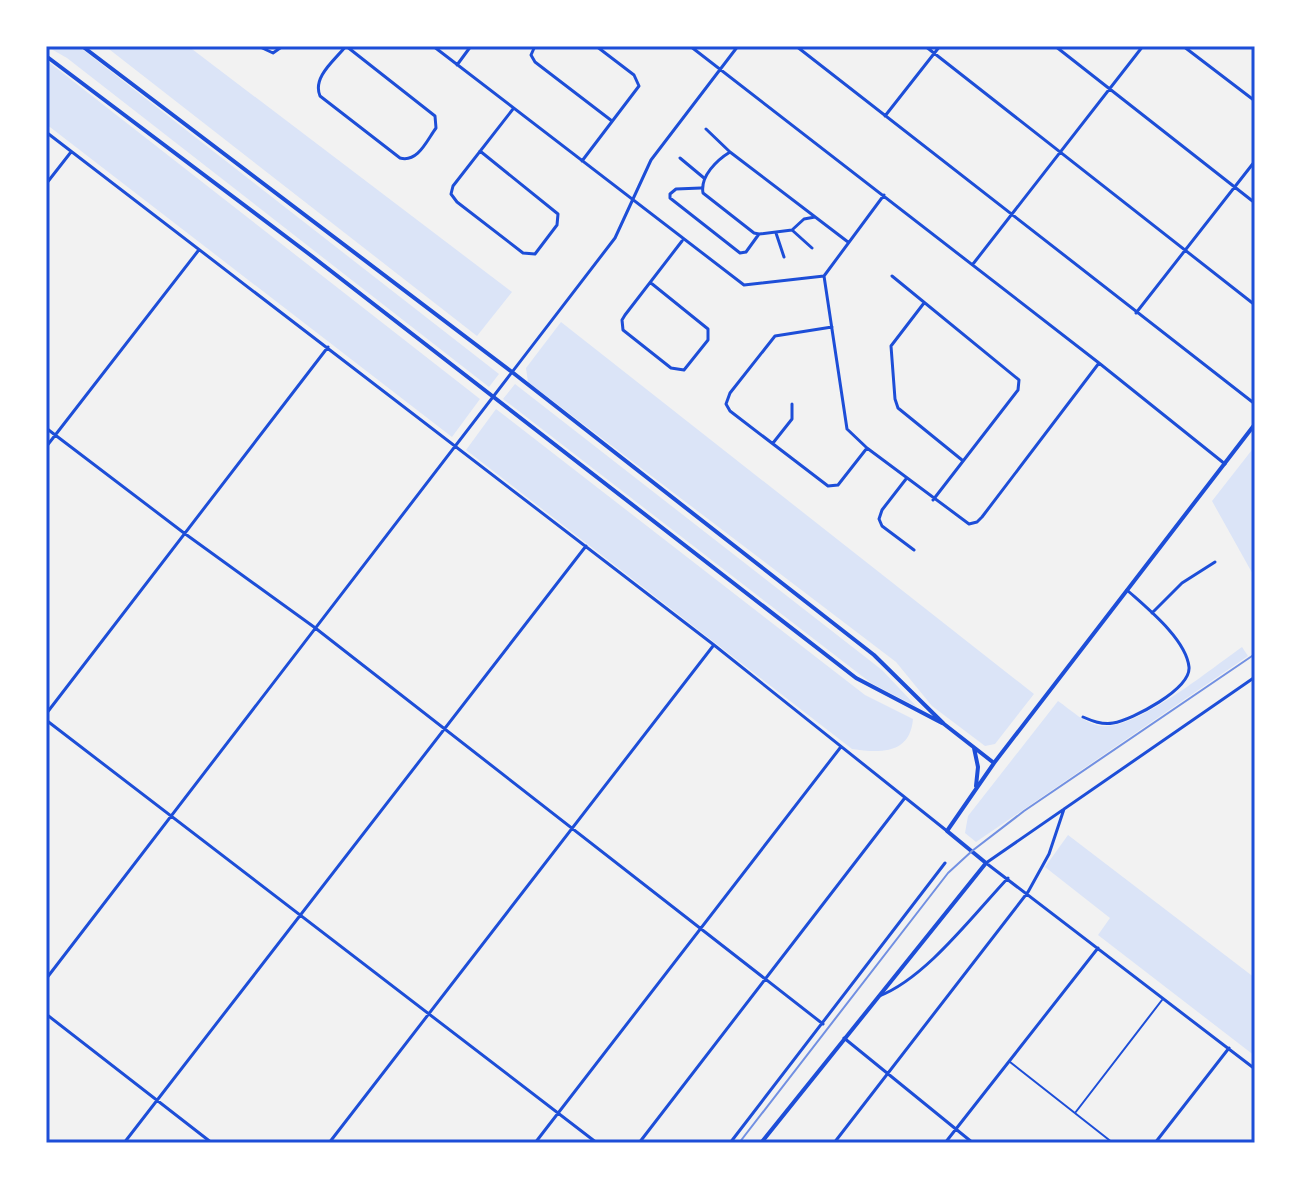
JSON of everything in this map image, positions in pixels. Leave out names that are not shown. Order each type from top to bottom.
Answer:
[{"type":"street","points":[[82,46],[512,372],[874,655],[944,724],[994,763]]},
{"type":"street","points":[[258,46],[273,53],[283,46]]},
{"type":"street","points":[[346,46],[435,116],[436,128],[413,158],[400,158],[320,96],[318,80],[346,46]]},
{"type":"street","points":[[433,46],[744,285],[824,276]]},
{"type":"street","points":[[457,65],[471,46]]},
{"type":"street","points":[[535,46],[531,55],[535,62],[612,121]]},
{"type":"street","points":[[582,161],[636,90],[638,81],[596,46]]},
{"type":"street","points":[[690,46],[1225,464]]},
{"type":"street","points":[[46,979],[615,238],[651,160],[738,46]]},
{"type":"street","points":[[796,46],[1255,404]]},
{"type":"street","points":[[925,46],[1255,305]]},
{"type":"street","points":[[884,117],[940,46]]},
{"type":"street","points":[[1055,46],[1255,203]]},
{"type":"street","points":[[972,264],[1143,46]]},
{"type":"street","points":[[1183,46],[1255,101]]},
{"type":"street","points":[[46,56],[309,254],[856,678],[944,724]]},
{"type":"street","points":[[480,151],[558,214],[557,225],[535,254],[523,253],[453,198],[453,186],[480,151],[513,109]]},
{"type":"street","points":[[706,129],[730,152],[848,242]]},
{"type":"street","points":[[46,132],[714,645],[904,799],[1255,1069]]},
{"type":"street","points":[[46,184],[71,152]]},
{"type":"street","points":[[701,188],[704,178],[730,152]]},
{"type":"street","points":[[680,158],[704,178]]},
{"type":"street","points":[[1136,313],[1255,161]]},
{"type":"street","points":[[701,188],[754,233],[792,230],[804,219],[815,217]]},
{"type":"street","points":[[701,188],[676,189],[670,198],[740,253],[746,252],[759,234]]},
{"type":"street","points":[[884,195],[824,276],[847,429],[906,479],[964,523],[977,522],[1099,363]]},
{"type":"street","points":[[792,230],[812,248]]},
{"type":"street","points":[[776,233],[784,257]]},
{"type":"street","points":[[651,283],[708,329],[708,340],[684,370],[671,368],[623,330],[622,320],[683,240]]},
{"type":"street","points":[[46,447],[198,251]]},
{"type":"street","points":[[892,276],[1019,380],[1018,390],[933,500]]},
{"type":"street","points":[[924,303],[891,346],[896,404],[963,460]]},
{"type":"street","points":[[832,327],[775,336],[728,396],[727,409],[831,487],[838,485],[867,448]]},
{"type":"street","points":[[46,714],[328,347]]},
{"type":"street","points":[[773,443],[792,419],[792,404]]},
{"type":"street","points":[[947,831],[994,763],[1255,424]]},
{"type":"street","points":[[46,428],[314,627],[823,1024]]},
{"type":"street","points":[[906,479],[882,510],[879,519],[882,526],[914,550]]},
{"type":"street","points":[[124,1143],[586,546]]},
{"type":"street","points":[[1152,613],[1182,583],[1215,562]]},
{"type":"street","points":[[1083,717],[1102,724],[1120,722],[1160,701],[1186,681],[1190,672],[1186,653],[1152,613],[1127,590]]},
{"type":"street","points":[[329,1143],[714,645]]},
{"type":"street","points":[[761,1143],[986,863],[1255,677]]},
{"type":"street","points":[[46,720],[597,1143]]},
{"type":"street","points":[[974,746],[978,767],[976,787]]},
{"type":"street","points":[[535,1143],[840,748]]},
{"type":"street","points":[[639,1143],[904,799]]},
{"type":"street","points":[[834,1143],[1028,892],[1049,854],[1065,807]]},
{"type":"street","points":[[730,1143],[945,863]]},
{"type":"street","points":[[876,998],[902,985],[953,939],[1008,878]]},
{"type":"street","points":[[945,1143],[1098,948]]},
{"type":"street","points":[[46,1014],[212,1143]]},
{"type":"street","points":[[844,1038],[973,1143]]},
{"type":"street","points":[[1155,1143],[1229,1048]]},
{"type":"lane","points":[[1075,1113],[1164,998]]},
{"type":"lane","points":[[1010,1062],[1113,1143]]},
{"type":"shaded area","points":[[46,46],[82,49],[499,374],[489,387],[67,58]]},
{"type":"shaded area","points":[[105,46],[188,46],[512,292],[477,336]]},
{"type":"shaded area","points":[[46,60],[480,399],[452,437],[46,124]]},
{"type":"shaded area","points":[[561,322],[1034,694],[995,744],[985,746],[932,706],[896,662],[528,382],[526,368]]},
{"type":"shaded area","points":[[515,384],[882,670],[917,707],[871,683],[503,399]]},
{"type":"shaded area","points":[[496,409],[865,695],[913,719],[906,739],[892,749],[882,751],[852,749],[466,450]]},
{"type":"shaded area","points":[[1255,446],[1255,578],[1212,501]]},
{"type":"shaded area","points":[[1242,647],[1248,656],[976,842],[965,833],[968,816],[1058,701],[1089,723],[1116,725],[1153,709]]},
{"type":"shaded area","points":[[1068,835],[1255,978],[1255,1056],[1098,935],[1110,918],[1045,867]]},
{"type":"railway","points":[[739,1143],[948,873],[1024,811],[1255,654]]}]
